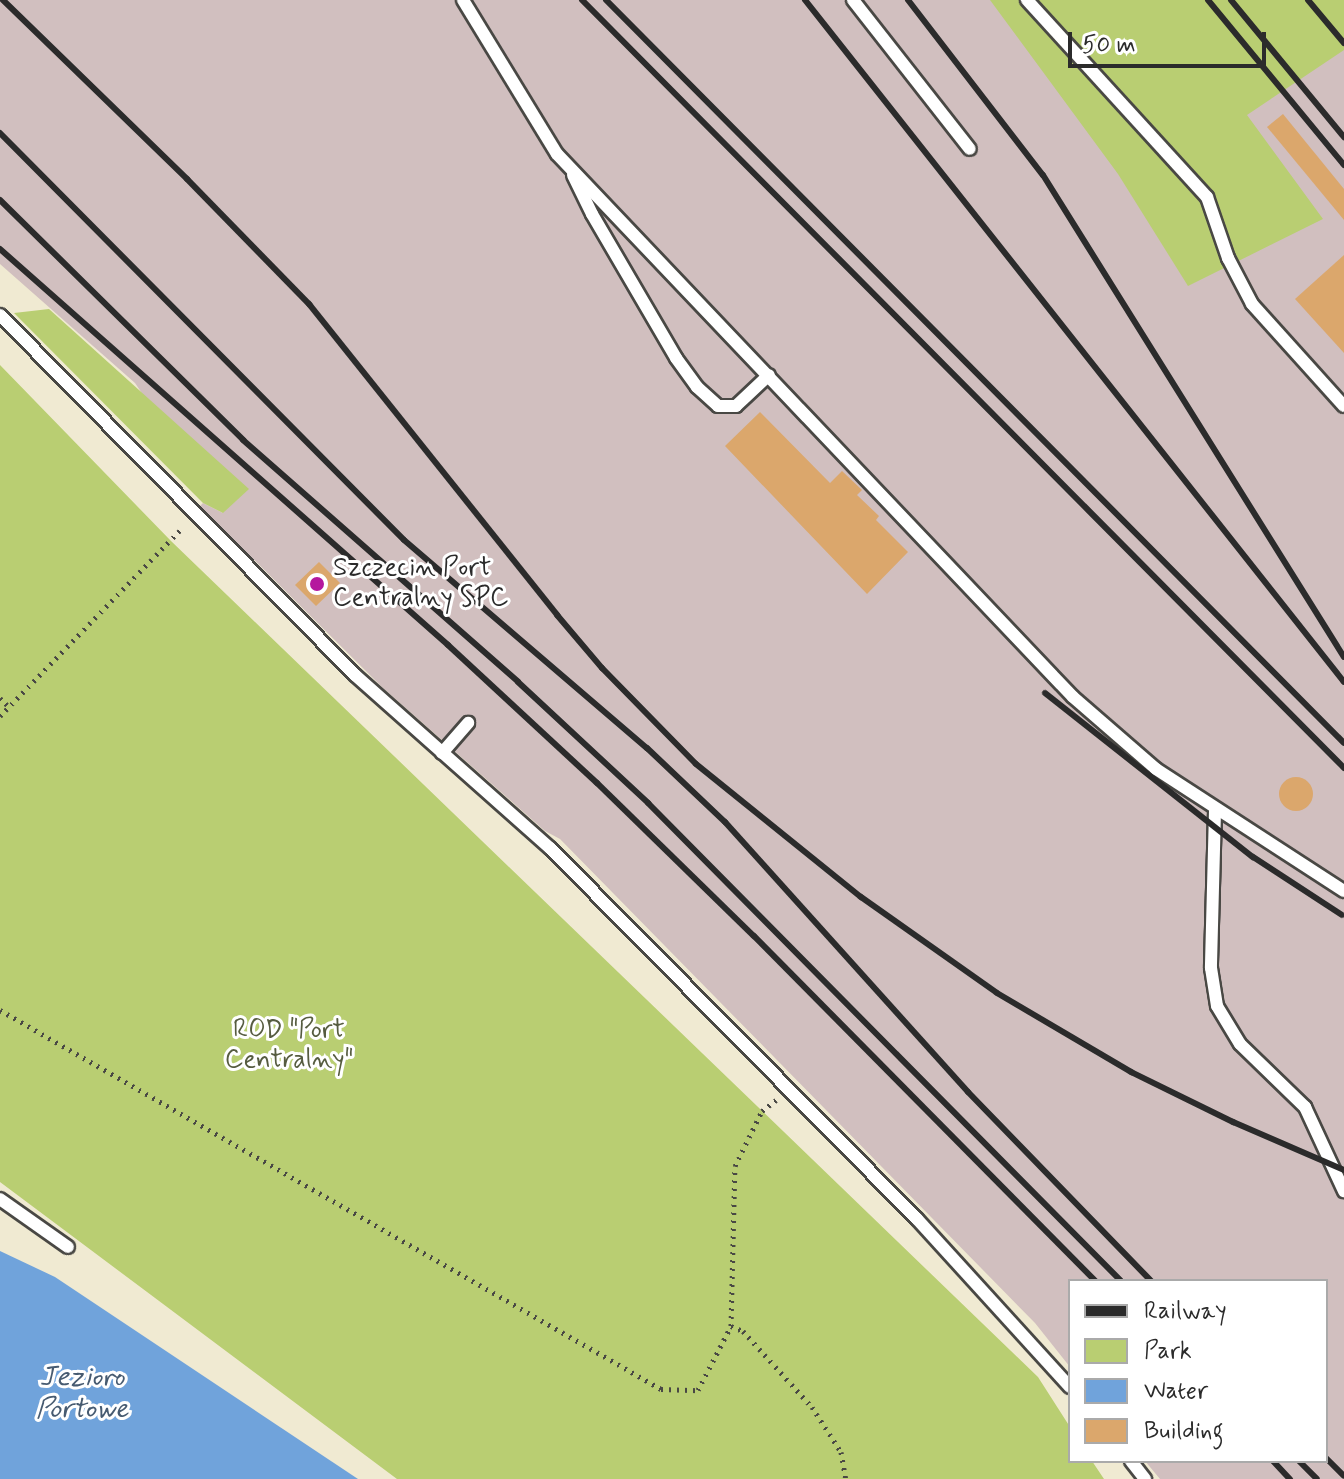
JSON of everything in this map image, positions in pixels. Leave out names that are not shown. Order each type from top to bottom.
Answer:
[{"type":"lane","points":[[463,0],[557,154],[1073,697],[1156,769],[1215,811],[1268,840],[1344,891]]},
{"type":"lane","points":[[853,0],[970,149]]},
{"type":"lane","points":[[1027,0],[1207,197],[1228,258],[1252,304],[1344,406]]},
{"type":"lane","points":[[568,165],[600,228],[676,358],[697,387],[718,406],[736,406],[769,375]]},
{"type":"lane","points":[[0,315],[344,665],[550,848],[907,1208],[1068,1385]]},
{"type":"lane","points":[[442,753],[468,723]]},
{"type":"lane","points":[[1215,811],[1217,846],[1211,968],[1217,1006],[1240,1044],[1305,1107],[1344,1191]]},
{"type":"lane","points":[[0,1199],[68,1247]]},
{"type":"lane","points":[[1133,1463],[1145,1479]]},
{"type":"path","points":[[0,716],[7,705],[171,541]]},
{"type":"path","points":[[0,698],[7,705]]},
{"type":"path","points":[[0,1010],[661,1389],[698,1390],[731,1326],[735,1166],[762,1111]]},
{"type":"path","points":[[731,1326],[743,1331],[812,1407],[841,1452],[846,1479]]},
{"type":"shaded area","points":[[0,0],[1344,0],[1344,1479],[1160,1479],[1147,1463],[1328,1463],[1328,1279],[1068,1279],[1068,1364],[1035,1323],[560,839],[545,831],[383,688],[200,506],[203,503],[223,513],[135,383],[0,264]]},
{"type":"green space","points":[[990,0],[1344,0],[1344,50],[1247,115],[1323,219],[1188,286],[1118,174]]},
{"type":"green space","points":[[49,309],[249,489],[223,513],[203,503],[14,313]]},
{"type":"green space","name":"ROD \"Port Centralny\"","points":[[0,365],[171,541],[1038,1377],[1068,1424],[1068,1463],[1093,1463],[1104,1479],[397,1479],[0,1182]]},
{"type":"water","name":"Jezioro Portowe","points":[[0,1251],[55,1277],[358,1479],[0,1479]]},
{"type":"building","points":[[1283,114],[1344,189],[1344,220],[1267,127]]},
{"type":"building","points":[[1344,255],[1344,353],[1295,299]]},
{"type":"building","points":[[760,412],[830,483],[842,471],[862,490],[857,495],[879,516],[876,520],[908,552],[867,594],[725,446]]},
{"type":"building","name":"Szczecin Port Centralny SPC","points":[[319,562],[340,583],[316,606],[295,585]]},
{"type":"building","points":[[1296,777],[1308,782],[1313,794],[1308,806],[1296,811],[1284,806],[1279,794],[1284,782]]},
{"type":"railway","points":[[3,0],[187,179],[309,304],[557,615],[602,668],[696,764],[861,897],[997,993],[1131,1072],[1233,1122],[1344,1170]]},
{"type":"railway","points":[[582,0],[1344,768]]},
{"type":"railway","points":[[606,0],[1344,743]]},
{"type":"railway","points":[[805,0],[1344,682]]},
{"type":"railway","points":[[908,0],[1043,175],[1344,657]]},
{"type":"railway","points":[[1208,0],[1344,165]]},
{"type":"railway","points":[[1231,0],[1344,137]]},
{"type":"railway","points":[[1308,0],[1344,43]]},
{"type":"railway","points":[[0,133],[404,540],[647,748],[725,822],[968,1092],[1149,1279]]},
{"type":"railway","points":[[0,200],[243,440],[518,682],[648,803],[1119,1279]]},
{"type":"railway","points":[[0,249],[448,645],[597,783],[754,936],[1093,1279]]},
{"type":"railway","points":[[1045,693],[1253,857],[1342,915]]},
{"type":"railway","points":[[1328,1460],[1344,1476]]},
{"type":"railway","points":[[1275,1463],[1290,1479]]},
{"type":"railway","points":[[1301,1463],[1317,1479]]},
{"type":"place","name":"Szczecin Port Centralny SPC","points":[[317,584]]}]
